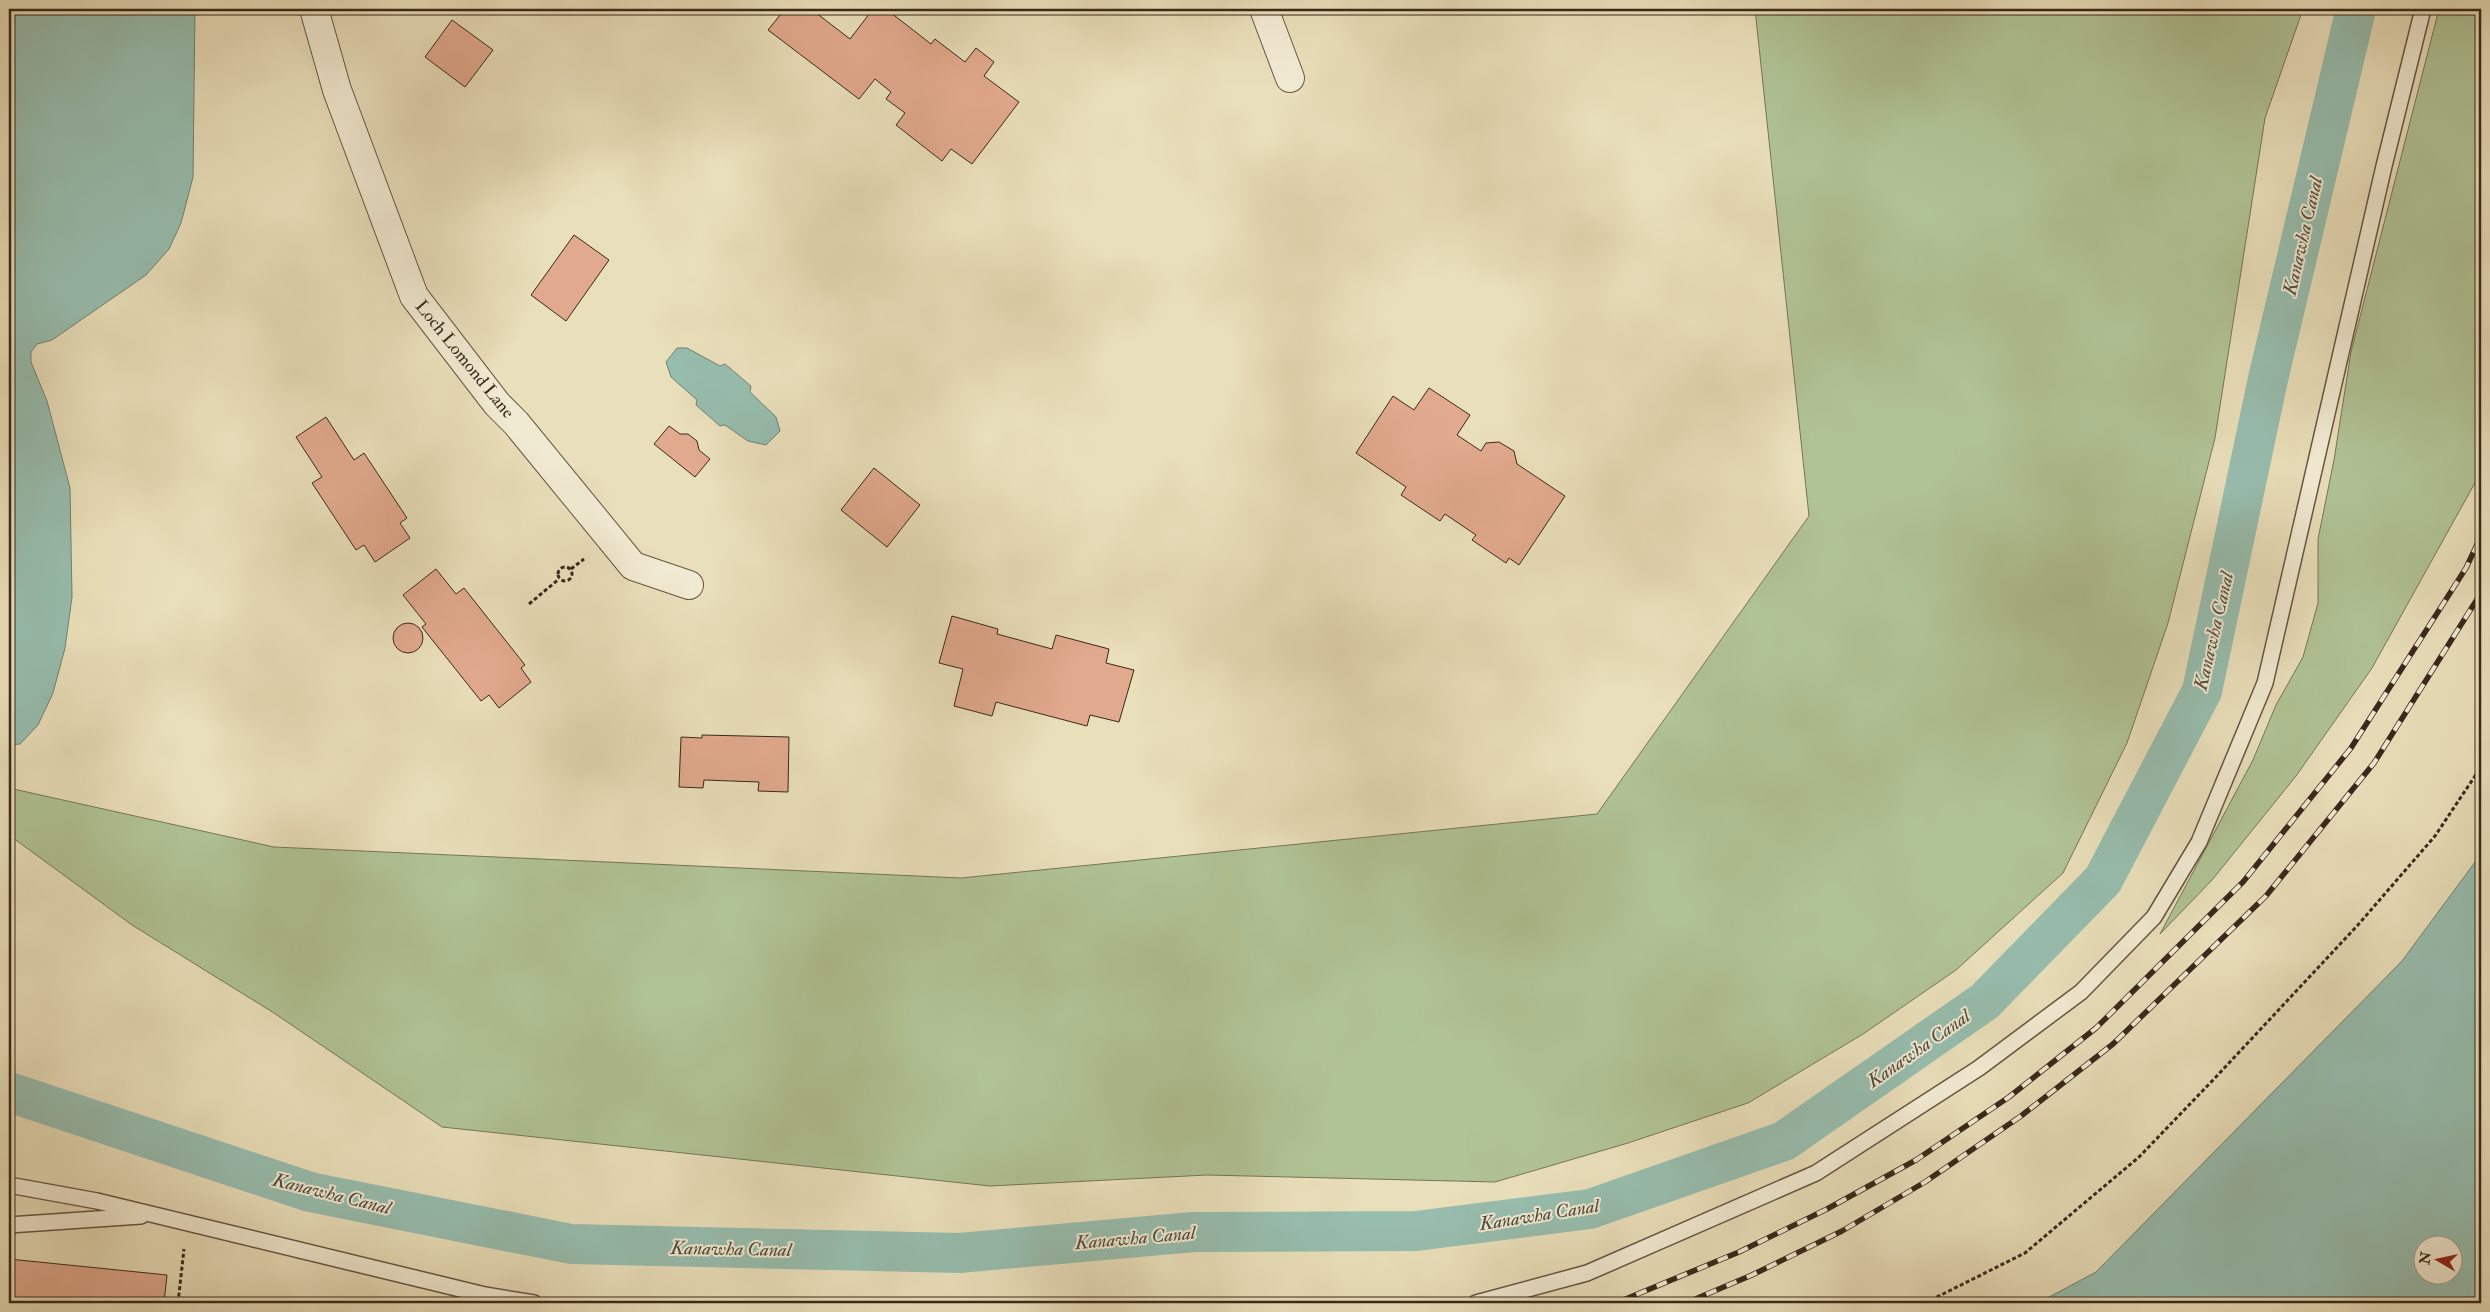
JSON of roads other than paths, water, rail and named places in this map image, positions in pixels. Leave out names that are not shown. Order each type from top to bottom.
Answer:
[{"type":"street","name":"Loch Lomond Lane","points":[[314,9],[337,90],[414,296],[497,404],[516,423],[633,566],[689,585]]},
{"type":"street","points":[[1264,9],[1290,78]]},
{"type":"lane","points":[[1476,1303],[1587,1273],[1816,1174],[1979,1068],[2081,992],[2154,917],[2199,842],[2265,683],[2384,166],[2423,9]]},
{"type":"lane","points":[[9,1185],[97,1201],[485,1295],[534,1303]]},
{"type":"lane","points":[[9,1225],[157,1215]]},
{"type":"waterway","name":"Kanawha Canal","points":[[9,1092],[310,1192],[571,1244],[959,1253],[1194,1232],[1416,1231],[1590,1209],[1784,1141],[1985,1001],[2103,880],[2202,691],[2268,379],[2356,9]]},
{"type":"railway","points":[[1616,1303],[1739,1252],[1827,1209],[1916,1160],[2009,1097],[2096,1028],[2243,882],[2351,748],[2466,568],[2481,536]]},
{"type":"railway","points":[[1686,1303],[1752,1275],[1842,1231],[1925,1182],[2021,1116],[2113,1044],[2266,896],[2374,763],[2481,593]]}]
